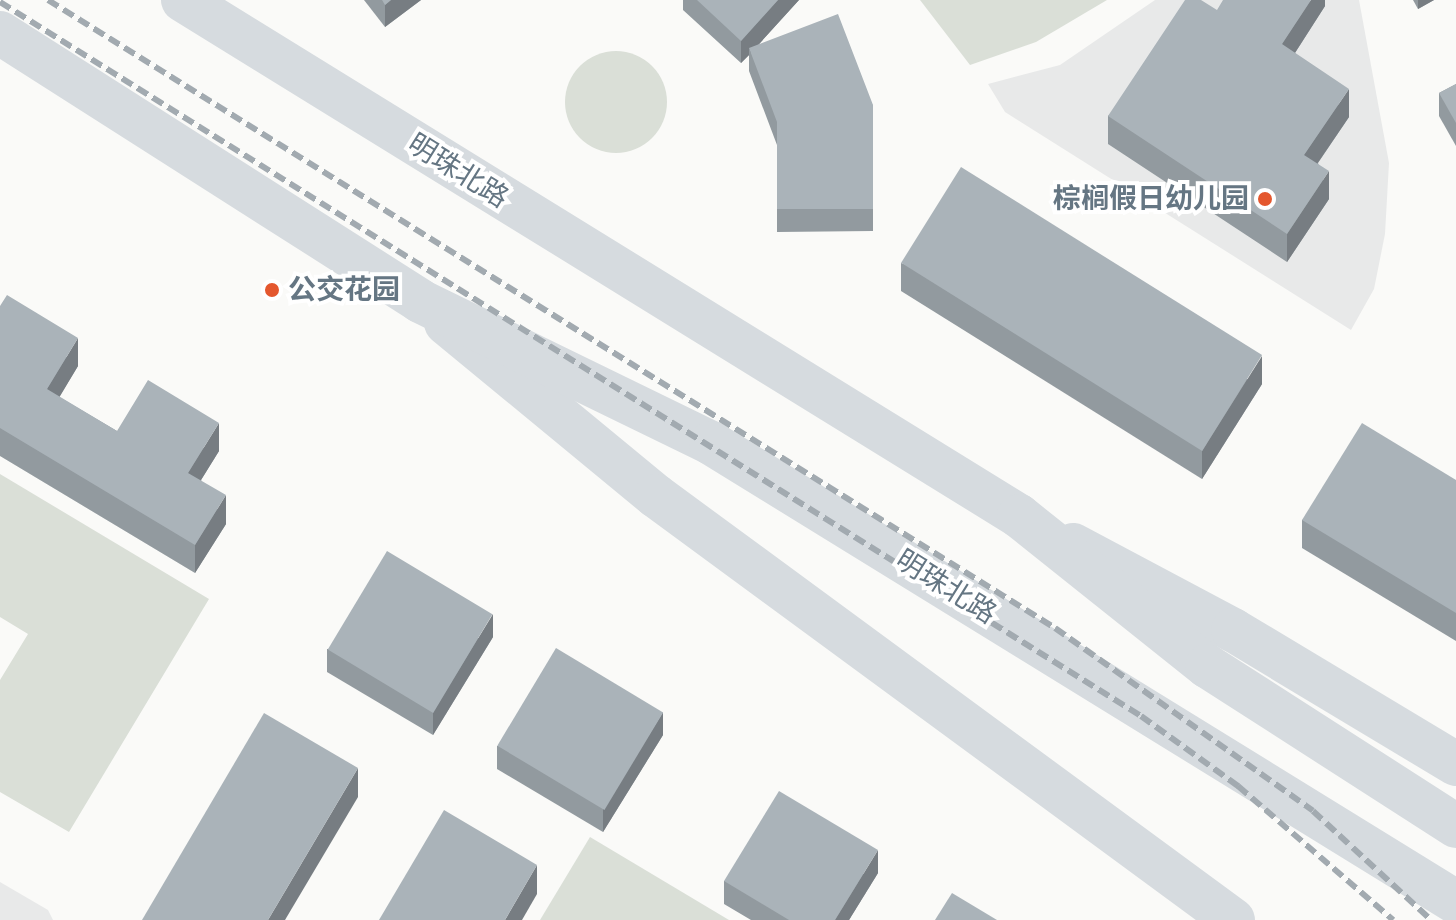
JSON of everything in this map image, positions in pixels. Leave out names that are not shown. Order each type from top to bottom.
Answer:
[{"type":"main road","name":"明珠北路","points":[[183,0],[1019,516],[1233,630],[1456,764]]},
{"type":"main road","name":"明珠北路","points":[[0,33],[420,301],[711,443],[1456,902]]},
{"type":"main road","name":"明珠北路","points":[[420,301],[656,496],[1233,920]]},
{"type":"main road","name":"明珠北路","points":[[1019,516],[1207,666],[1456,826]]},
{"type":"shaded area","points":[[920,0],[1107,0],[1036,42],[970,65]]},
{"type":"shaded area","name":"棕榈假日幼儿园","points":[[1155,0],[1359,0],[1389,163],[1385,234],[1374,289],[1351,330],[1005,112],[988,84],[1060,65]]},
{"type":"shaded area","points":[[616,51],[636,55],[652,66],[663,82],[667,102],[663,122],[652,138],[636,149],[616,153],[596,149],[580,138],[569,122],[565,102],[569,82],[580,66],[596,55]]},
{"type":"shaded area","points":[[0,474],[209,599],[69,832],[0,792],[0,680],[28,634],[0,617]]},
{"type":"shaded area","points":[[590,837],[729,920],[540,920]]},
{"type":"shaded area","points":[[0,882],[48,910],[53,920],[0,920]]},
{"type":"building","points":[[697,0],[778,0],[741,41]]},
{"type":"building","points":[[1185,0],[1201,0],[1217,10],[1223,0],[1311,0],[1282,44],[1349,89],[1304,155],[1329,171],[1287,234],[1108,116]]},
{"type":"building","points":[[838,14],[873,105],[873,209],[777,209],[777,122],[749,48]]},
{"type":"building","points":[[1456,84],[1456,123],[1439,93]]},
{"type":"building","points":[[961,167],[1262,355],[1202,451],[901,263]]},
{"type":"building","points":[[7,295],[78,338],[47,389],[117,431],[148,380],[219,423],[188,473],[226,495],[195,545],[0,428],[0,306]]},
{"type":"building","points":[[1362,423],[1456,480],[1456,613],[1302,520]]},
{"type":"building","points":[[387,551],[492,614],[433,713],[328,650]]},
{"type":"building","points":[[556,648],[663,712],[604,810],[497,746]]},
{"type":"building","points":[[264,713],[358,768],[268,920],[142,920]]},
{"type":"building","points":[[779,791],[878,850],[835,920],[789,920],[724,881]]},
{"type":"building","points":[[444,810],[537,865],[505,920],[379,920]]},
{"type":"building","points":[[952,893],[997,920],[935,920]]},
{"type":"railway","points":[[48,0],[1055,628],[1313,811],[1431,920]]},
{"type":"railway","points":[[0,2],[1141,716],[1238,786],[1393,920]]},
{"type":"place","name":"棕榈假日幼儿园","points":[[1265,199]]},
{"type":"place","name":"公交花园","points":[[272,290]]}]
